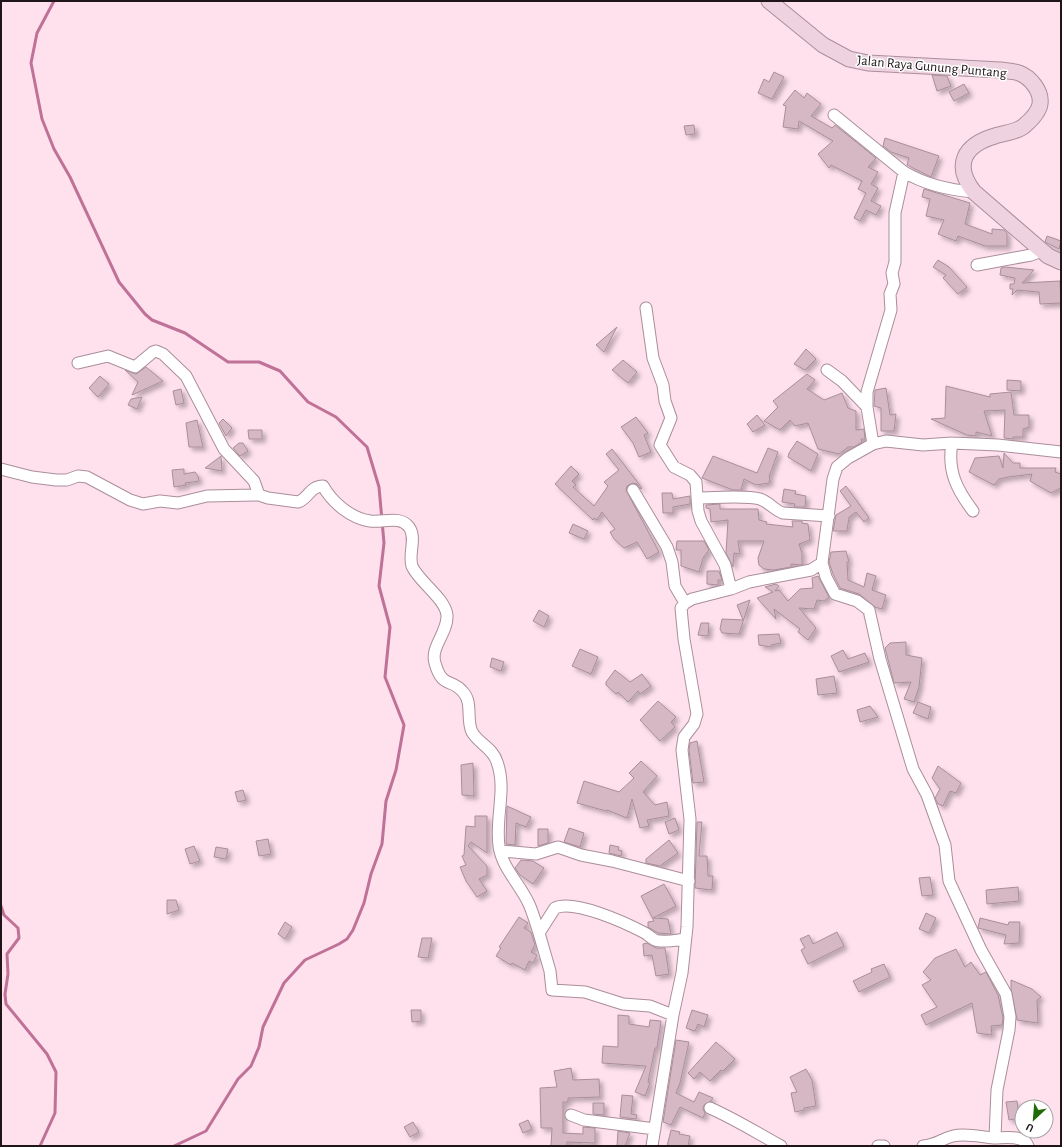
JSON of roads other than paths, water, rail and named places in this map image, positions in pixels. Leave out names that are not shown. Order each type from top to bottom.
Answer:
[{"type":"street","name":"Jalan Raya Gunung Puntang","points":[[769,1],[823,45],[849,59],[868,63],[1000,70],[1020,73],[1031,80],[1038,92],[1040,104],[1035,116],[1023,127],[980,142],[965,156],[962,162],[963,171],[966,182],[974,192],[1042,251],[1061,262]]},
{"type":"street","points":[[834,115],[904,172],[932,186],[950,190],[974,192]]},
{"type":"street","points":[[873,444],[867,408],[869,382],[885,335],[891,310],[890,294],[894,284],[892,273],[895,262],[895,213],[904,172]]},
{"type":"street","points":[[977,265],[1031,256],[1042,251]]},
{"type":"street","points":[[646,308],[654,362],[663,385],[665,401],[671,418],[660,445],[674,467],[690,476],[696,482],[698,511],[701,521],[725,565],[731,589]]},
{"type":"street","points":[[78,363],[108,356],[135,367],[152,352],[156,351],[163,354],[186,376],[224,449],[254,481],[259,494]]},
{"type":"street","points":[[827,370],[842,381],[867,408]]},
{"type":"street","points":[[994,1138],[997,1132],[995,1121],[997,1090],[1009,1030],[1010,1017],[1006,994],[981,950],[949,880],[945,845],[927,795],[913,769],[880,659],[869,610],[857,601],[835,594],[826,577],[822,563],[833,479],[838,467],[848,458],[873,444],[886,441],[923,445],[952,443],[998,445],[1061,452]]},
{"type":"street","points":[[952,443],[949,458],[959,492],[973,511]]},
{"type":"street","points":[[1,469],[32,477],[61,480],[78,476],[87,477],[130,500],[143,504],[160,501],[178,503],[206,496],[259,494],[268,498],[298,502],[302,501],[311,491],[323,486],[334,503],[368,521],[380,522],[401,520],[410,528],[412,566],[446,612],[445,630],[434,654],[438,674],[444,682],[464,692],[468,701],[472,731],[476,737],[492,750],[497,761],[502,780],[499,825],[501,852],[512,876],[529,904],[550,971],[552,990],[585,992],[615,1000],[623,1004],[650,1006],[673,1015]]},
{"type":"street","points":[[633,490],[667,547],[672,562],[675,586],[685,603]]},
{"type":"street","points":[[697,498],[757,498],[769,503],[779,512],[829,516]]},
{"type":"street","points":[[652,1146],[673,1015],[682,973],[689,881],[690,819],[682,750],[684,737],[694,724],[697,714],[681,617],[681,608],[685,603],[692,599],[731,589],[749,582],[811,570],[822,563]]},
{"type":"street","points":[[501,852],[536,854],[558,848],[689,881]]},
{"type":"street","points":[[539,933],[555,908],[566,906],[584,908],[608,917],[645,933],[656,941],[685,939]]},
{"type":"street","points":[[710,1108],[735,1119],[755,1133],[781,1146]]},
{"type":"street","points":[[571,1115],[584,1120],[655,1129]]},
{"type":"street","points":[[923,1146],[938,1143],[953,1136],[968,1135],[1021,1139],[1028,1146]]},
{"type":"street","points":[[878,1146],[884,1146]]},
{"type":"waterway","points":[[54,1],[37,33],[31,63],[42,119],[54,149],[70,177],[119,282],[145,314],[152,320],[185,333],[228,362],[259,362],[280,371],[308,402],[336,417],[367,447],[379,487],[384,543],[379,586],[390,627],[385,677],[404,725],[396,770],[386,801],[382,844],[371,874],[364,903],[353,930],[347,939],[305,960],[284,983],[263,1027],[259,1047],[251,1066],[238,1079],[206,1131],[174,1146]]},
{"type":"waterway","points":[[1,906],[4,915],[18,928],[19,938],[7,954],[8,974],[5,994],[6,1004],[47,1054],[56,1072],[55,1113],[40,1146]]}]
